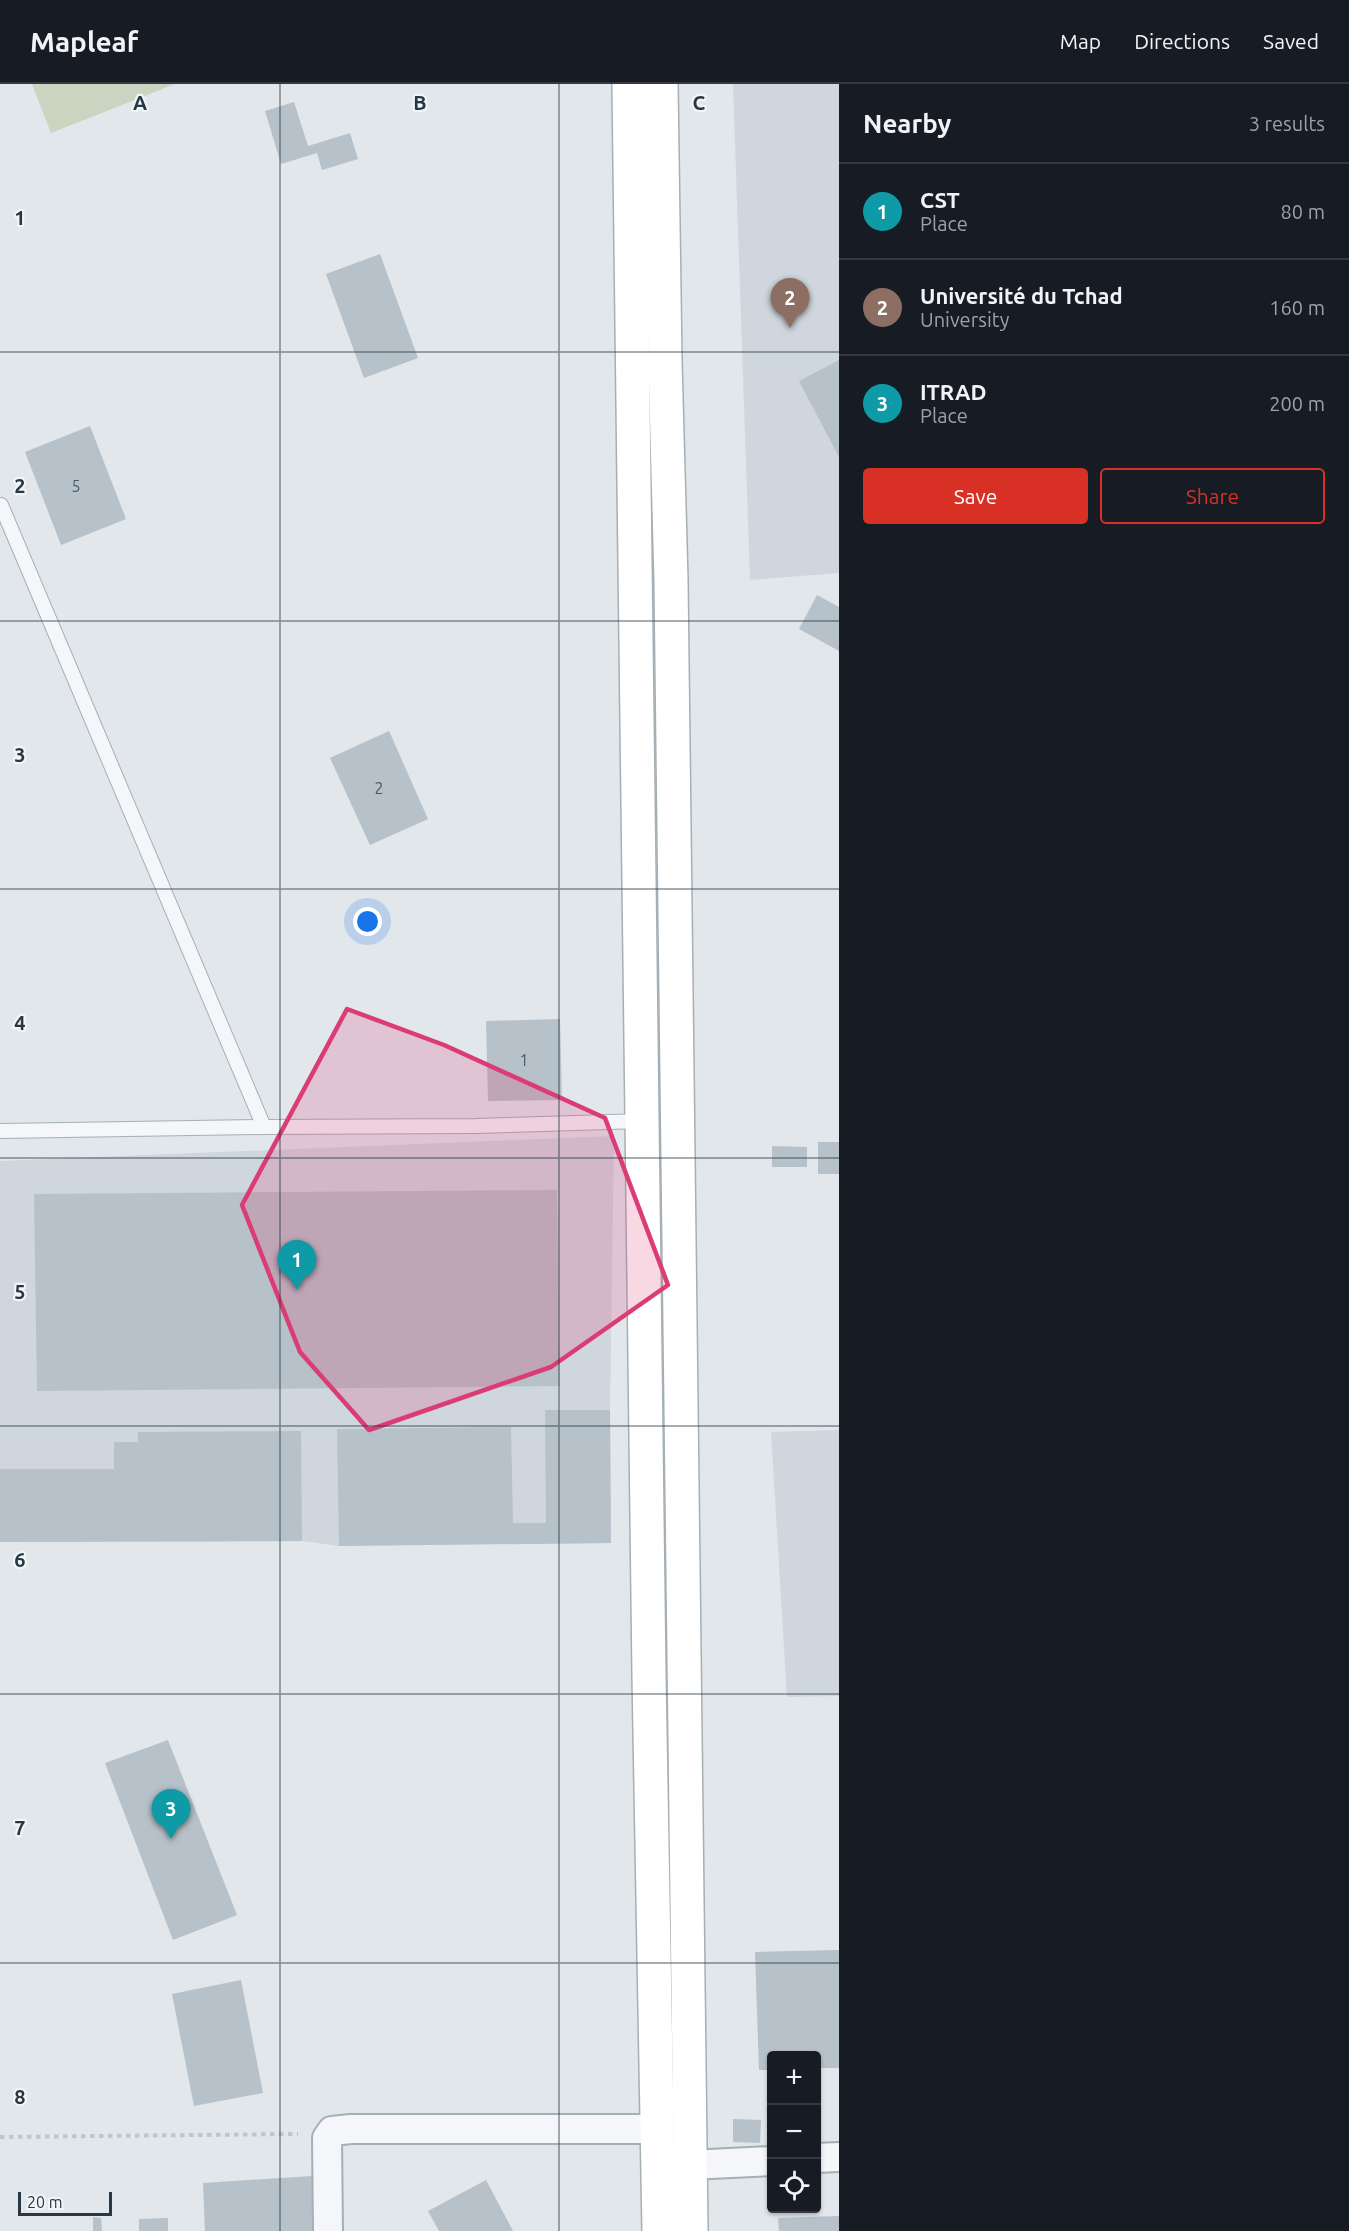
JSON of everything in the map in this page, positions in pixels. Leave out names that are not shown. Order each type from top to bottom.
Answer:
[{"type":"main road","points":[[629,84],[649,1676],[659,2231]]},
{"type":"main road","points":[[661,84],[671,580],[691,2231]]},
{"type":"main road","points":[[633,363],[665,362]]},
{"type":"main road","points":[[645,1226],[678,1227]]},
{"type":"main road","points":[[646,1379],[680,1379]]},
{"type":"street","points":[[328,2231],[328,2133],[332,2131],[351,2129],[658,2129]]},
{"type":"street","points":[[821,2158],[839,2157]]},
{"type":"street","points":[[689,2164],[767,2161]]},
{"type":"lane","points":[[1,505],[264,1127]]},
{"type":"lane","points":[[0,1131],[476,1126],[643,1121]]},
{"type":"path","points":[[0,2137],[328,2133]]},
{"type":"highlighted area","points":[[347,1009],[444,1045],[605,1118],[668,1285],[551,1367],[369,1430],[300,1352],[242,1205]]},
{"type":"shaded area","points":[[733,84],[839,84],[839,573],[750,580]]},
{"type":"shaded area","points":[[614,1136],[610,1410],[611,1543],[339,1546],[302,1541],[0,1542],[0,1161]]},
{"type":"shaded area","points":[[839,1430],[839,1696],[787,1697],[771,1432]]},
{"type":"green space","points":[[32,84],[175,84],[51,133]]},
{"type":"building","points":[[294,102],[308,146],[350,133],[358,159],[322,170],[317,153],[281,164],[265,111]]},
{"type":"building","points":[[380,254],[418,358],[364,378],[326,274]]},
{"type":"building","points":[[839,360],[839,457],[799,381]]},
{"type":"building","points":[[90,426],[126,519],[61,545],[25,452]]},
{"type":"building","points":[[817,595],[839,607],[839,651],[799,629]]},
{"type":"building","points":[[389,731],[428,819],[370,845],[330,758]]},
{"type":"building","points":[[560,1019],[562,1100],[488,1101],[486,1021]]},
{"type":"building","points":[[818,1142],[839,1142],[839,1174],[818,1174]]},
{"type":"building","points":[[772,1146],[807,1147],[807,1167],[772,1167]]},
{"type":"building","points":[[557,1190],[560,1386],[37,1391],[34,1194]]},
{"type":"building","points":[[545,1410],[610,1410],[611,1543],[339,1546],[337,1429],[511,1427],[513,1523],[546,1523]]},
{"type":"building","points":[[301,1431],[302,1541],[0,1542],[0,1469],[114,1469],[114,1442],[138,1442],[138,1432]]},
{"type":"building","points":[[168,1740],[237,1915],[173,1940],[105,1763]]},
{"type":"building","points":[[839,1950],[839,2068],[821,2068],[821,2051],[767,2051],[767,2070],[759,2070],[755,1952]]},
{"type":"building","points":[[241,1980],[263,2093],[194,2106],[172,1994]]},
{"type":"building","points":[[733,2119],[761,2120],[760,2143],[733,2142]]},
{"type":"building","points":[[312,2176],[315,2231],[205,2231],[203,2183]]},
{"type":"building","points":[[486,2180],[513,2231],[439,2231],[428,2211]]},
{"type":"building","points":[[839,2216],[839,2231],[779,2231],[778,2218]]},
{"type":"building","points":[[93,2217],[101,2218],[102,2231],[93,2231]]},
{"type":"building","points":[[168,2218],[168,2231],[139,2231],[139,2219]]},
{"type":"place","name":"Université du Tchad","points":[[790,328]]},
{"type":"place","name":"CST","points":[[297,1290]]},
{"type":"place","name":"ITRAD","points":[[171,1839]]}]
